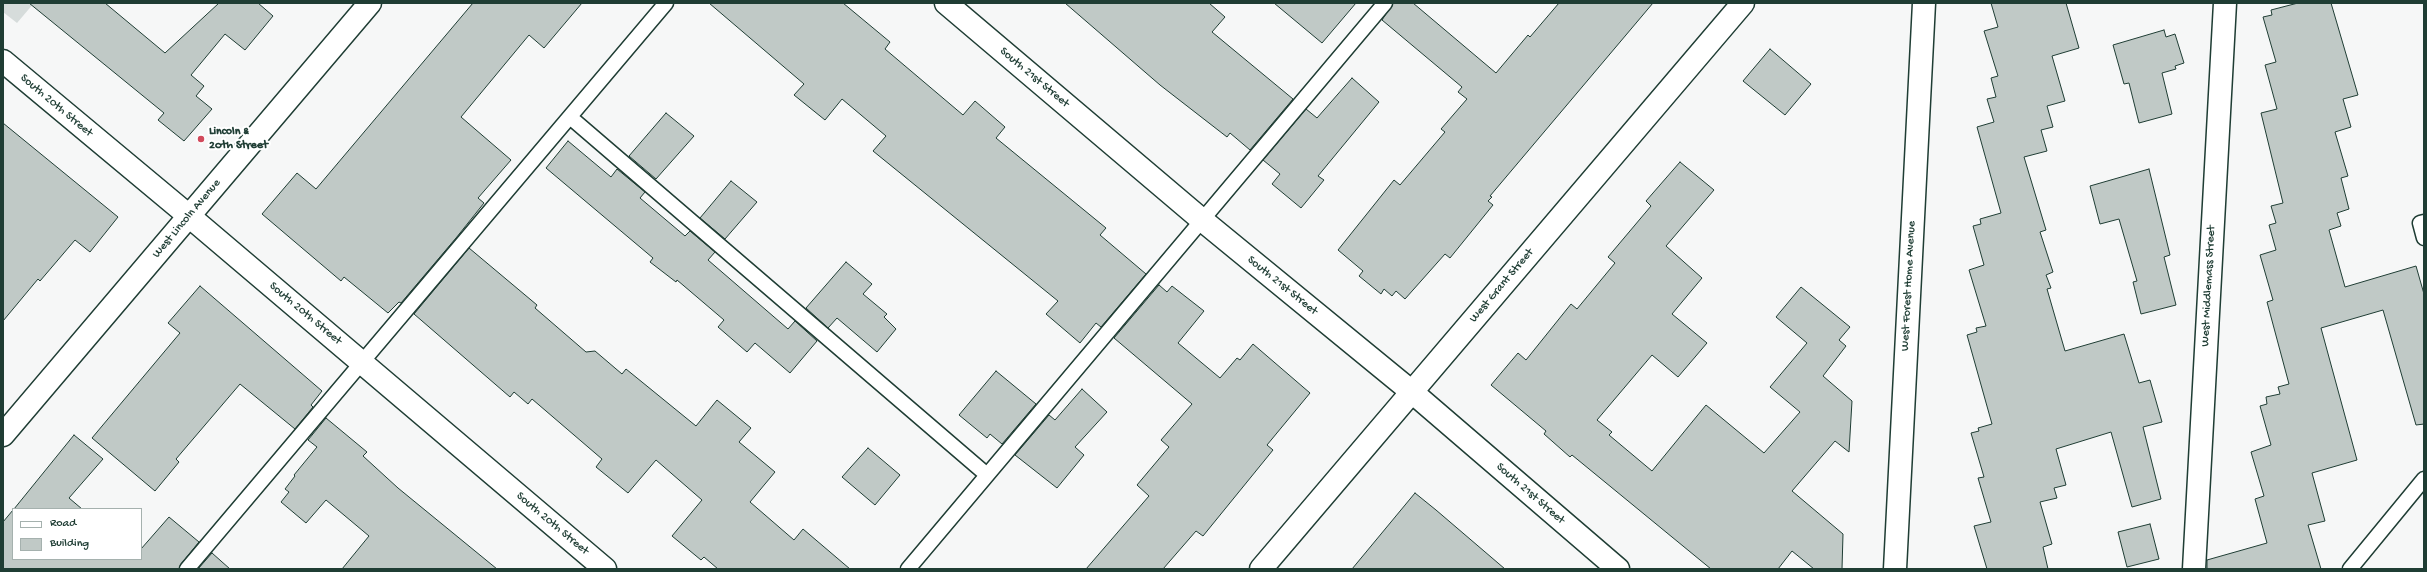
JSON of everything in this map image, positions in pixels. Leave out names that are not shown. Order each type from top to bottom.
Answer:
[{"type":"street","name":"West Lincoln Avenue","points":[[3,435],[370,3]]},
{"type":"street","name":"South 21st Street","points":[[946,3],[1202,220],[1412,392],[1618,569]]},
{"type":"street","name":"West Grant Street","points":[[1261,569],[1743,3]]},
{"type":"street","name":"West Forest Home Avenue","points":[[1895,569],[1924,3]]},
{"type":"street","name":"West Middlemass Street","points":[[2194,569],[2225,3]]},
{"type":"street","name":"South 20th Street","points":[[3,61],[189,216],[605,569]]},
{"type":"lane","points":[[187,569],[666,3]]},
{"type":"lane","points":[[908,569],[1384,3]]},
{"type":"lane","points":[[570,117],[987,475]]},
{"type":"lane","points":[[2424,222],[2420,223],[2424,238]]},
{"type":"lane","points":[[2350,569],[2424,479]]},
{"type":"shaded area","points":[[3,3],[34,3],[17,23],[3,12]]},
{"type":"building","points":[[29,3],[105,3],[165,53],[219,3],[258,3],[273,16],[245,50],[225,34],[191,75],[204,86],[196,96],[212,109],[184,141],[158,120],[164,113]]},
{"type":"building","points":[[473,3],[582,3],[544,48],[529,35],[461,117],[511,160],[478,198],[484,203],[456,238],[401,303],[399,302],[388,313],[344,277],[341,281],[262,214],[297,173],[316,189]]},
{"type":"building","points":[[709,3],[843,3],[890,42],[885,49],[963,115],[975,101],[1005,127],[996,138],[1106,228],[1100,235],[1146,274],[1101,327],[1096,323],[1080,343],[1046,314],[1058,301],[873,151],[886,136],[842,99],[825,120],[794,95],[804,84]]},
{"type":"building","points":[[1065,3],[1209,3],[1225,17],[1212,32],[1293,99],[1250,150],[1230,133],[1227,137],[1160,85]]},
{"type":"building","points":[[1274,3],[1356,3],[1322,43]]},
{"type":"building","points":[[1393,3],[1413,3],[1496,73],[1528,35],[1530,37],[1559,3],[1653,3],[1490,196],[1492,197],[1488,201],[1493,205],[1450,258],[1445,254],[1405,299],[1396,291],[1392,296],[1384,289],[1381,294],[1359,276],[1363,271],[1338,250],[1394,180],[1400,185],[1445,132],[1441,129],[1467,99],[1458,92],[1462,87],[1382,20]]},
{"type":"building","points":[[1991,3],[2066,3],[2079,48],[2052,56],[2065,101],[2047,106],[2053,127],[2041,130],[2047,151],[2024,157],[2046,230],[2040,232],[2053,272],[2046,275],[2051,288],[2047,289],[2065,351],[2124,334],[2139,383],[2150,380],[2162,422],[2143,427],[2161,499],[2132,507],[2111,432],[2056,449],[2066,485],[2054,488],[2057,498],[2040,502],[2052,544],[2043,547],[2048,569],[1987,569],[1974,526],[1991,522],[1978,478],[1984,477],[1971,433],[1979,431],[1978,428],[1992,424],[1967,335],[1977,332],[1976,328],[1986,326],[1969,270],[1984,265],[1973,226],[1981,224],[1980,219],[2001,213],[1977,127],[1994,122],[1987,99],[1996,97],[1991,78],[1998,76],[1984,31],[1998,27]]},
{"type":"building","points":[[2298,3],[2331,3],[2358,95],[2343,99],[2351,127],[2335,132],[2348,176],[2341,178],[2349,209],[2337,213],[2341,226],[2329,230],[2345,287],[2416,266],[2424,294],[2424,424],[2416,425],[2383,310],[2321,328],[2357,460],[2312,473],[2325,521],[2308,525],[2321,569],[2207,569],[2207,560],[2267,543],[2255,499],[2264,496],[2251,452],[2271,445],[2260,406],[2267,404],[2266,397],[2280,394],[2278,387],[2289,384],[2267,302],[2273,300],[2260,255],[2276,250],[2269,225],[2276,223],[2271,206],[2283,203],[2261,113],[2277,109],[2265,65],[2276,62],[2263,17],[2272,15],[2271,10]]},
{"type":"building","points":[[2164,30],[2166,37],[2175,34],[2184,63],[2175,66],[2176,69],[2162,73],[2172,114],[2139,123],[2129,83],[2124,84],[2113,45]]},
{"type":"building","points":[[1770,49],[1811,84],[1785,115],[1743,81]]},
{"type":"building","points":[[1352,78],[1379,102],[1318,176],[1324,180],[1301,208],[1272,184],[1280,174],[1263,160],[1306,109],[1317,118]]},
{"type":"building","points":[[666,113],[694,136],[656,179],[629,156]]},
{"type":"building","points":[[3,123],[118,217],[90,252],[75,240],[40,281],[38,279],[3,321]]},
{"type":"building","points":[[568,141],[611,177],[617,169],[645,192],[640,198],[685,236],[690,231],[715,252],[708,260],[788,329],[795,321],[817,341],[790,373],[755,343],[747,352],[718,327],[724,320],[677,280],[676,282],[650,262],[653,258],[546,168]]},
{"type":"building","points":[[1680,162],[1714,190],[1666,246],[1702,278],[1672,314],[1707,343],[1678,377],[1652,355],[1597,420],[1612,432],[1609,435],[1652,471],[1706,405],[1764,453],[1800,412],[1770,387],[1807,343],[1776,317],[1801,287],[1850,327],[1839,340],[1846,346],[1823,376],[1852,401],[1849,452],[1835,441],[1792,491],[1843,534],[1842,569],[1814,569],[1792,551],[1778,569],[1711,569],[1572,455],[1570,457],[1544,434],[1546,431],[1491,385],[1518,353],[1526,360],[1571,304],[1577,309],[1615,263],[1608,257],[1651,206],[1646,201]]},
{"type":"building","points":[[2149,169],[2170,255],[2164,257],[2176,305],[2141,314],[2133,282],[2137,281],[2119,219],[2100,224],[2090,186]]},
{"type":"building","points":[[731,181],[757,202],[725,239],[700,218]]},
{"type":"building","points":[[469,248],[537,305],[535,308],[586,352],[595,351],[622,374],[626,369],[696,426],[717,400],[751,428],[739,442],[775,472],[750,502],[794,540],[803,529],[850,569],[718,569],[704,557],[701,560],[672,536],[702,500],[656,460],[628,493],[596,467],[602,459],[532,399],[528,404],[514,392],[510,397],[414,314]]},
{"type":"building","points":[[846,262],[872,284],[863,294],[887,314],[884,317],[896,329],[877,352],[837,318],[828,328],[806,308]]},
{"type":"building","points":[[1159,285],[1167,292],[1172,286],[1204,311],[1178,343],[1220,378],[1237,358],[1240,360],[1253,344],[1310,393],[1267,445],[1273,450],[1203,536],[1196,531],[1163,569],[1086,569],[1149,496],[1137,485],[1169,447],[1161,440],[1192,404],[1114,338]]},
{"type":"building","points":[[200,286],[322,391],[311,405],[313,407],[295,429],[240,384],[176,459],[179,462],[155,491],[92,438],[180,333],[168,323]]},
{"type":"building","points":[[996,371],[1036,404],[1002,444],[990,434],[987,438],[959,415]]},
{"type":"building","points":[[1082,389],[1107,412],[1075,447],[1084,455],[1057,488],[1015,455],[1049,415],[1055,420]]},
{"type":"building","points":[[326,418],[367,452],[363,456],[398,488],[497,569],[342,569],[369,536],[326,500],[306,523],[281,502],[289,492],[285,489],[295,476],[294,475],[317,447],[308,440]]},
{"type":"building","points":[[74,435],[103,459],[69,498],[81,508],[15,508]]},
{"type":"building","points":[[868,448],[900,475],[875,505],[842,477]]},
{"type":"building","points":[[1415,493],[1436,510],[1505,569],[1352,569]]},
{"type":"building","points":[[12,511],[12,560],[142,560],[142,548],[169,517],[199,542],[181,564],[179,569],[3,569],[3,522]]},
{"type":"building","points":[[2150,524],[2159,559],[2127,567],[2118,532]]},
{"type":"building","points":[[212,553],[230,569],[198,569]]},
{"type":"place","name":"Lincoln & 20th Street","points":[[201,139]]}]
